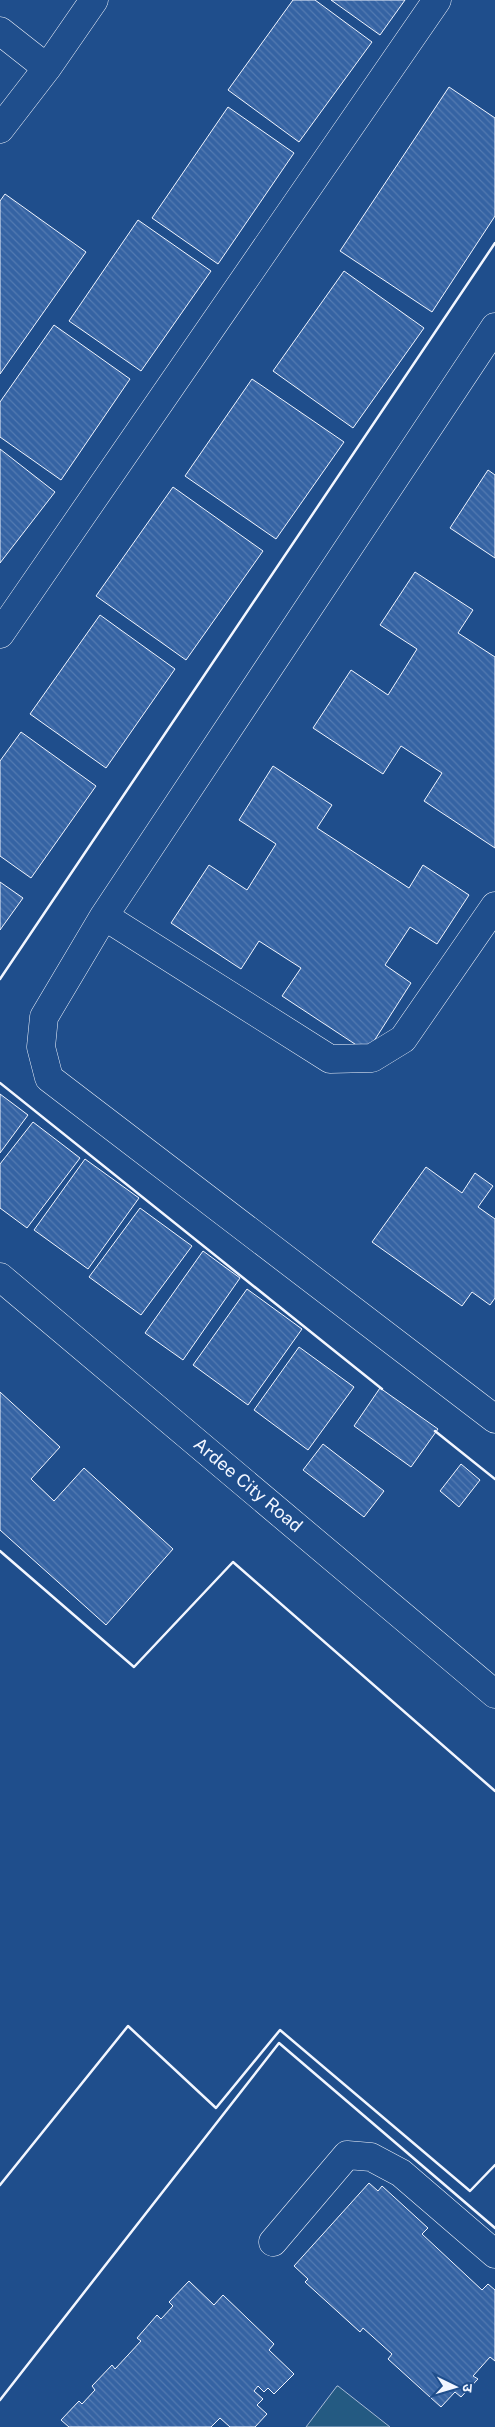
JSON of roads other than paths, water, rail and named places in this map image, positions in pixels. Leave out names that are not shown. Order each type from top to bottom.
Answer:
[{"type":"street","points":[[0,129],[47,68],[94,0]]},
{"type":"street","points":[[0,634],[437,0]]},
{"type":"street","points":[[0,31],[47,68]]},
{"type":"street","points":[[495,327],[104,916],[44,1017],[40,1047],[49,1078],[495,1419]]},
{"type":"street","points":[[104,916],[330,1059],[372,1058],[403,1039],[495,906]]},
{"type":"street","name":"Ardee City Road","points":[[0,1277],[495,1694]]},
{"type":"street","points":[[273,2242],[347,2156],[371,2157],[401,2173],[495,2254]]}]
